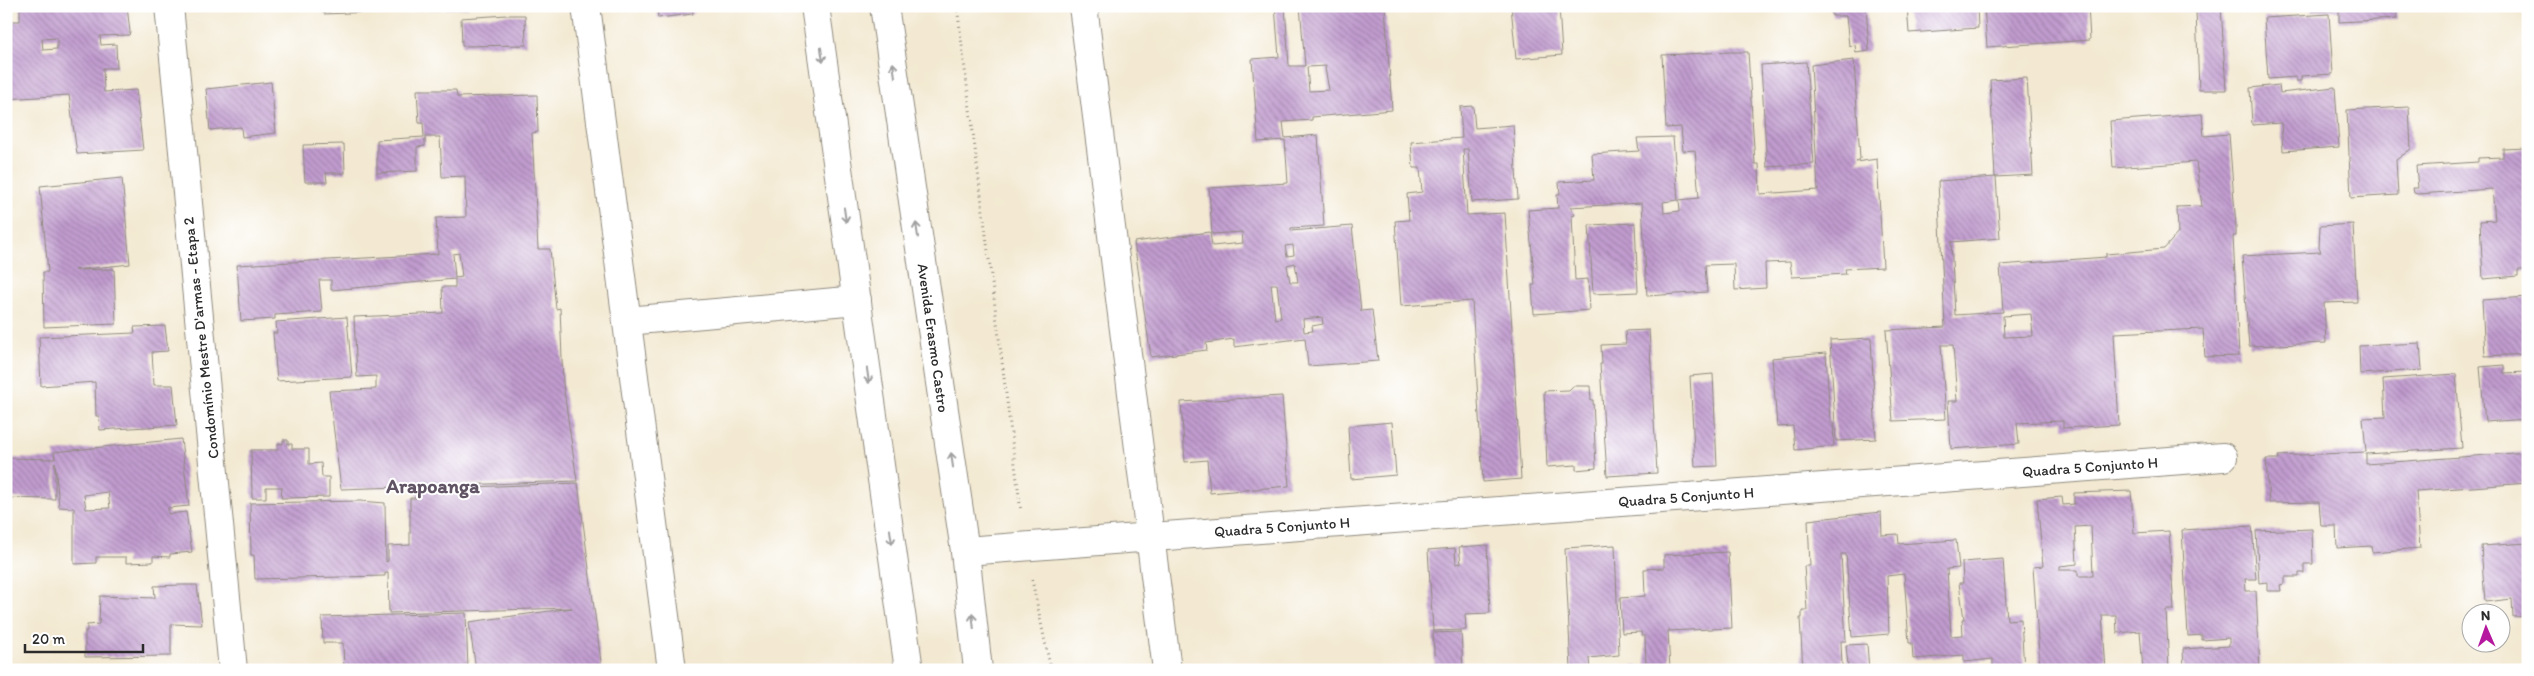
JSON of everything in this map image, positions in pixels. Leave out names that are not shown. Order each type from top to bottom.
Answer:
[{"type":"street","name":"Condomínio Mestre D'armas - Etapa 2","points":[[169,6],[233,670]]},
{"type":"street","points":[[586,6],[672,670]]},
{"type":"street","points":[[815,6],[909,670]]},
{"type":"street","name":"Avenida Erasmo Castro","points":[[884,6],[965,551],[978,670]]},
{"type":"street","points":[[1082,6],[1167,670]]},
{"type":"street","points":[[627,321],[857,300]]},
{"type":"street","name":"Quadra 5 Conjunto H","points":[[965,551],[2223,457]]},
{"type":"path","points":[[957,6],[1025,546],[1051,670]]},
{"type":"building","points":[[20,6],[127,6],[129,35],[100,36],[101,45],[116,44],[117,68],[103,68],[104,92],[136,90],[143,150],[77,154],[69,95],[6,99],[7,21],[20,21]],"holes":[[[57,38],[57,49],[43,50],[42,39]]]},
{"type":"building","points":[[324,6],[468,6],[468,8],[324,14]]},
{"type":"building","points":[[657,6],[692,6],[693,14],[658,18]]},
{"type":"building","points":[[1275,6],[1285,6],[1289,66],[1305,66],[1300,6],[1385,6],[1392,110],[1312,117],[1312,120],[1283,122],[1285,138],[1318,135],[1324,226],[1291,228],[1291,231],[1352,226],[1361,311],[1372,310],[1378,361],[1308,366],[1305,338],[1234,347],[1234,339],[1206,343],[1207,350],[1151,357],[1134,242],[1210,232],[1212,246],[1243,243],[1242,232],[1212,234],[1209,188],[1288,183],[1285,140],[1258,142],[1252,59],[1279,57]],"holes":[[[1327,66],[1325,68],[1329,90],[1309,91],[1307,67]],[[1293,245],[1294,255],[1287,256],[1285,246]],[[1295,263],[1298,282],[1290,282],[1287,265]],[[1271,284],[1277,284],[1281,318],[1275,319]],[[1322,317],[1323,324],[1312,326],[1313,331],[1304,332],[1303,319]]]},
{"type":"building","points":[[1511,6],[1559,6],[1562,55],[1516,59]]},
{"type":"building","points":[[1831,6],[1866,6],[1869,51],[1856,53],[1855,45],[1849,46],[1846,16],[1832,16]]},
{"type":"building","points":[[1907,6],[1977,6],[1978,28],[1909,33]]},
{"type":"building","points":[[1984,6],[2088,6],[2090,40],[1987,47]]},
{"type":"building","points":[[2174,6],[2221,6],[2226,90],[2199,90],[2196,11],[2174,11]]},
{"type":"building","points":[[2311,6],[2396,6],[2397,19],[2339,22],[2339,10],[2312,11]]},
{"type":"building","points":[[2329,14],[2333,74],[2301,76],[2301,81],[2296,81],[2296,77],[2268,79],[2264,18]]},
{"type":"building","points":[[525,15],[526,45],[462,46],[461,18]]},
{"type":"building","points":[[1748,52],[1755,164],[1759,164],[1760,194],[1818,190],[1811,65],[1854,60],[1860,159],[1856,162],[1877,159],[1883,267],[1845,269],[1846,274],[1792,277],[1790,262],[1765,263],[1766,288],[1735,290],[1734,264],[1705,265],[1707,292],[1647,296],[1642,203],[1570,207],[1575,215],[1572,216],[1575,280],[1588,279],[1590,310],[1534,314],[1532,285],[1535,285],[1528,210],[1558,208],[1559,182],[1594,180],[1592,154],[1639,151],[1637,138],[1673,137],[1678,200],[1663,202],[1664,213],[1680,211],[1679,200],[1699,198],[1695,150],[1683,151],[1681,127],[1666,128],[1662,55]]},
{"type":"building","points":[[1806,62],[1814,164],[1767,167],[1761,65]]},
{"type":"building","points":[[2027,78],[2033,175],[1995,177],[1990,80]]},
{"type":"building","points":[[271,82],[276,133],[242,137],[241,127],[210,130],[206,89]]},
{"type":"building","points":[[2279,85],[2280,93],[2335,87],[2339,147],[2283,151],[2281,123],[2252,125],[2250,88]]},
{"type":"building","points":[[417,90],[456,90],[457,97],[537,95],[538,132],[532,133],[538,249],[550,249],[556,309],[560,308],[563,384],[577,481],[341,489],[329,391],[376,389],[376,376],[357,377],[354,317],[443,313],[442,287],[455,287],[455,279],[331,290],[331,280],[319,280],[322,312],[275,315],[275,319],[241,321],[237,265],[438,254],[436,218],[466,217],[465,176],[442,177],[440,137],[425,137],[425,146],[417,147],[417,171],[377,173],[377,140],[424,137],[423,123],[419,123]],"holes":[[[459,253],[462,277],[455,278],[453,254]]]},
{"type":"building","points":[[1473,106],[1475,128],[1513,125],[1518,199],[1472,202],[1468,149],[1463,149],[1467,215],[1505,213],[1521,479],[1483,482],[1472,301],[1401,306],[1395,221],[1409,220],[1407,194],[1422,192],[1420,168],[1413,168],[1411,142],[1462,138],[1460,107]]},
{"type":"building","points":[[2409,107],[2411,149],[2396,160],[2398,195],[2351,198],[2347,110]]},
{"type":"building","points":[[2202,114],[2204,136],[2229,134],[2236,227],[2236,236],[2233,236],[2239,356],[2205,357],[2203,329],[2114,333],[2119,425],[2063,428],[2063,421],[2017,423],[2019,444],[1951,449],[1948,401],[1957,401],[1953,345],[1941,345],[1946,419],[1893,421],[1886,330],[1945,327],[1938,181],[1996,177],[2000,238],[1951,242],[1955,315],[2003,312],[2000,265],[2106,257],[2106,254],[2164,249],[2178,233],[2177,207],[2202,206],[2196,162],[2113,168],[2110,121]],"holes":[[[2031,314],[2033,336],[2004,337],[2003,316]]]},
{"type":"building","points":[[344,144],[345,173],[326,173],[327,182],[305,182],[303,145]]},
{"type":"building","points":[[2528,148],[2528,270],[2518,270],[2518,276],[2483,279],[2480,221],[2495,220],[2492,189],[2414,193],[2413,188],[2418,188],[2416,166],[2478,162],[2478,158],[2503,157],[2503,149]]},
{"type":"building","points":[[122,178],[130,264],[75,270],[114,269],[116,324],[44,327],[43,272],[48,272],[40,186]]},
{"type":"building","points":[[1635,223],[1638,292],[1593,294],[1589,225]]},
{"type":"building","points":[[2353,224],[2357,302],[2324,303],[2326,343],[2249,346],[2242,256],[2321,252],[2319,248],[2320,226]]},
{"type":"building","points":[[2528,297],[2528,354],[2485,356],[2482,300]]},
{"type":"building","points":[[347,317],[352,377],[277,381],[273,333],[277,333],[276,322]]},
{"type":"building","points":[[165,326],[168,351],[152,352],[154,385],[173,385],[177,425],[100,430],[99,416],[96,416],[95,382],[41,386],[39,337],[135,333],[134,327]]},
{"type":"building","points":[[1649,330],[1657,473],[1607,476],[1600,364],[1602,364],[1601,345],[1626,344],[1625,331]]},
{"type":"building","points":[[1871,338],[1876,439],[1836,441],[1830,340]]},
{"type":"building","points":[[2420,343],[2422,370],[2360,374],[2359,346]]},
{"type":"building","points":[[1826,353],[1830,422],[1833,422],[1834,446],[1795,450],[1793,426],[1777,427],[1772,358]]},
{"type":"building","points":[[2504,365],[2504,373],[2528,372],[2528,419],[2485,422],[2480,367]]},
{"type":"building","points":[[1713,374],[1717,466],[1695,467],[1690,376]]},
{"type":"building","points":[[2456,374],[2462,448],[2366,454],[2366,464],[2528,452],[2528,483],[2416,491],[2420,548],[2372,552],[2371,546],[2337,548],[2336,526],[2321,526],[2319,502],[2269,503],[2266,459],[2279,459],[2278,456],[2366,452],[2363,418],[2385,417],[2383,379]]},
{"type":"building","points":[[1573,386],[1590,386],[1591,400],[1593,400],[1596,468],[1576,470],[1576,465],[1547,467],[1544,391],[1569,390]]},
{"type":"building","points":[[1282,396],[1289,486],[1210,493],[1207,460],[1185,462],[1181,402]]},
{"type":"building","points":[[1392,422],[1396,475],[1351,479],[1348,426]]},
{"type":"building","points":[[181,439],[189,506],[168,508],[168,514],[186,512],[192,552],[170,554],[170,557],[153,556],[153,562],[126,563],[126,557],[96,557],[96,563],[74,564],[74,508],[59,507],[55,462],[55,499],[6,498],[6,458],[55,459],[54,452]],"holes":[[[108,492],[110,508],[86,509],[84,495]]]},
{"type":"building","points":[[283,440],[288,440],[288,444],[292,444],[292,449],[309,449],[309,464],[321,463],[322,477],[329,477],[329,497],[281,498],[282,487],[266,487],[266,498],[252,498],[251,450],[278,450],[278,443],[283,444]]},
{"type":"building","points":[[578,483],[602,670],[476,670],[469,622],[572,608],[389,613],[388,573],[385,573],[385,576],[255,579],[254,555],[251,555],[250,503],[360,501],[385,503],[386,562],[388,561],[388,546],[410,545],[410,498],[417,498],[417,489]]},
{"type":"building","points":[[2131,491],[2134,533],[2169,531],[2174,610],[2166,610],[2169,670],[2143,670],[2140,631],[2117,633],[2116,615],[2102,615],[2106,670],[2040,670],[2033,567],[2043,566],[2037,499],[2062,497],[2063,505],[2074,504],[2074,493]],"holes":[[[2091,526],[2093,576],[2078,576],[2078,570],[2060,570],[2060,566],[2077,564],[2075,527]]]},
{"type":"building","points":[[1881,512],[1882,535],[1898,534],[1899,544],[1956,540],[1959,568],[1947,569],[1951,636],[1963,635],[1962,619],[1964,619],[1959,583],[1963,583],[1962,562],[2003,559],[2007,620],[2021,619],[2024,670],[1993,670],[1993,659],[1964,662],[1964,655],[1913,659],[1912,643],[1909,643],[1904,574],[1887,576],[1889,634],[1852,637],[1846,554],[1841,554],[1846,641],[1841,641],[1842,666],[1848,666],[1846,645],[1867,644],[1869,670],[1803,670],[1800,618],[1802,618],[1802,610],[1807,610],[1804,566],[1810,566],[1808,520]]},
{"type":"building","points":[[2252,526],[2256,579],[2245,579],[2246,591],[2256,591],[2260,670],[2184,670],[2183,649],[2229,646],[2229,638],[2202,640],[2202,635],[2188,636],[2182,530]]},
{"type":"building","points":[[2312,529],[2313,564],[2304,564],[2304,573],[2299,573],[2299,577],[2285,577],[2285,584],[2280,585],[2281,591],[2267,591],[2267,582],[2259,583],[2256,531]]},
{"type":"building","points":[[2528,543],[2528,616],[2513,617],[2512,599],[2485,602],[2481,546]]},
{"type":"building","points":[[1487,545],[1490,613],[1465,614],[1466,630],[1433,631],[1428,550],[1455,548],[1456,564],[1461,563],[1459,547]]},
{"type":"building","points":[[1615,545],[1619,655],[1589,658],[1590,670],[1571,670],[1565,548]]},
{"type":"building","points":[[1728,552],[1732,628],[1668,631],[1670,670],[1627,670],[1627,666],[1646,666],[1645,636],[1642,636],[1641,632],[1622,633],[1620,598],[1645,596],[1644,569],[1664,568],[1664,555]]},
{"type":"building","points":[[197,585],[202,625],[171,624],[171,656],[85,657],[85,631],[87,631],[87,625],[99,624],[100,596],[155,598],[154,586]]},
{"type":"building","points":[[466,613],[468,670],[344,670],[343,643],[323,643],[322,617]]},
{"type":"building","points":[[1461,632],[1463,670],[1435,670],[1433,633]]},
{"type":"district","name":"Arapoanga","points":[[433,486]]}]
